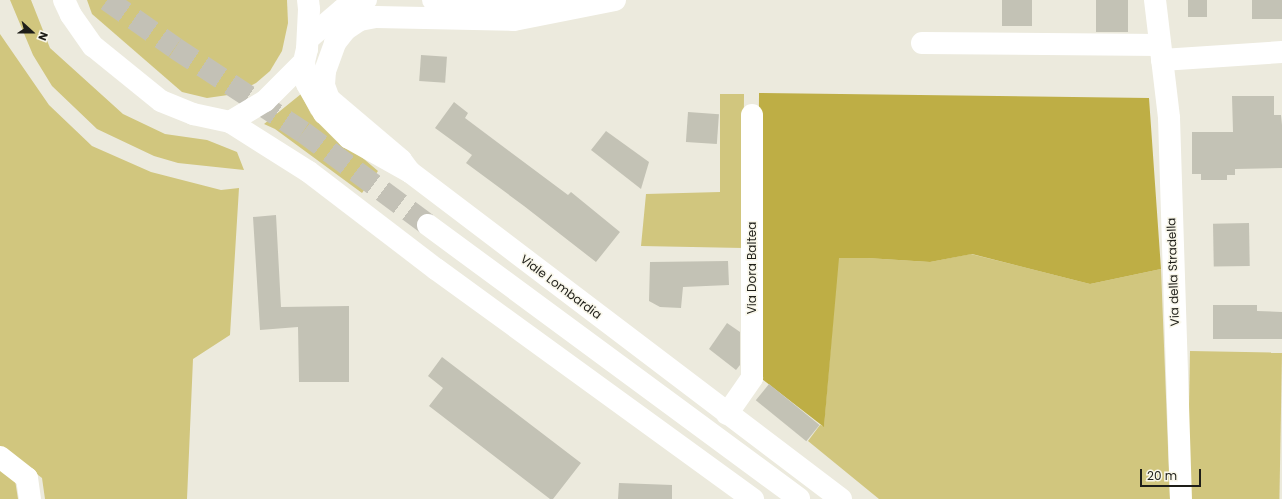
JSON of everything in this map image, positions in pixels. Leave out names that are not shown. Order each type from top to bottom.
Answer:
[{"type":"main road","points":[[64,0],[71,14],[93,46],[161,101],[193,114],[230,122],[309,172],[436,269],[753,499]]},
{"type":"main road","name":"Viale Lombardia","points":[[308,0],[308,39],[304,62],[307,84],[324,113],[348,138],[410,172],[841,499]]},
{"type":"main road","points":[[308,39],[342,10],[366,0]]},
{"type":"main road","points":[[433,0],[492,2],[560,0]]},
{"type":"main road","points":[[410,172],[401,160],[329,99],[324,85],[325,71],[335,43],[345,30],[360,20],[376,17],[514,20],[615,0]]},
{"type":"main road","name":"Via della Stradella","points":[[1155,0],[1169,118],[1181,499]]},
{"type":"main road","points":[[922,43],[1161,52],[1282,52]]},
{"type":"main road","points":[[230,122],[266,101],[304,62]]},
{"type":"main road","name":"Via Dora Baltea","points":[[727,414],[752,378],[752,115]]},
{"type":"main road","points":[[428,225],[799,499]]},
{"type":"main road","points":[[0,457],[27,478],[30,499]]},
{"type":"shaded area","points":[[10,0],[31,0],[50,48],[123,114],[165,134],[207,140],[237,152],[244,170],[178,163],[154,156],[97,129],[52,86],[33,55]]},
{"type":"shaded area","points":[[87,0],[287,0],[288,23],[282,51],[270,71],[256,83],[235,94],[207,98],[182,92],[92,14]]},
{"type":"shaded area","points":[[0,34],[49,105],[92,146],[151,172],[221,190],[239,188],[230,335],[193,359],[187,499],[45,499],[42,478],[0,446]]},
{"type":"shaded area","points":[[759,93],[1149,98],[1161,269],[1090,284],[972,254],[930,262],[867,258],[839,258],[824,427],[757,375]]},
{"type":"shaded area","points":[[301,94],[311,114],[378,171],[362,193],[275,129],[264,124]]},
{"type":"shaded area","points":[[720,94],[744,94],[743,248],[641,246],[646,194],[720,192]]},
{"type":"shaded area","points":[[971,254],[1090,284],[1161,269],[1170,499],[879,499],[808,441],[820,425],[824,426],[838,258],[867,258],[930,262]]},
{"type":"shaded area","points":[[1190,351],[1282,353],[1279,499],[1187,499]]},
{"type":"shaded area","points":[[0,469],[15,480],[18,499],[0,499]]},
{"type":"building","points":[[1002,0],[1032,0],[1032,26],[1002,26]]},
{"type":"building","points":[[1096,0],[1128,0],[1128,32],[1096,32]]},
{"type":"building","points":[[1188,0],[1207,0],[1207,17],[1188,17]]},
{"type":"building","points":[[1252,0],[1282,0],[1282,19],[1252,19]]},
{"type":"building","points":[[421,55],[447,57],[445,83],[419,81]]},
{"type":"building","points":[[1232,96],[1274,96],[1274,115],[1281,115],[1282,168],[1235,169],[1235,175],[1227,175],[1227,180],[1201,180],[1201,174],[1192,174],[1192,132],[1233,132]]},
{"type":"building","points":[[454,102],[468,113],[465,118],[568,195],[571,192],[620,232],[596,262],[466,163],[472,155],[435,128]]},
{"type":"building","points":[[688,112],[719,114],[717,144],[686,142]]},
{"type":"building","points":[[606,131],[649,162],[641,189],[591,150]]},
{"type":"building","points":[[276,215],[281,307],[349,306],[349,382],[299,382],[298,327],[260,330],[253,217]]},
{"type":"building","points":[[1249,223],[1250,266],[1214,267],[1213,224]]},
{"type":"building","points":[[728,261],[729,285],[683,287],[681,308],[660,307],[649,301],[650,262]]},
{"type":"building","points":[[1213,305],[1257,305],[1257,311],[1282,312],[1282,339],[1213,339]]},
{"type":"building","points":[[727,323],[740,332],[740,365],[736,370],[709,349]]},
{"type":"building","points":[[442,357],[581,463],[553,499],[550,499],[429,406],[443,388],[428,376]]},
{"type":"building","points":[[769,384],[820,425],[806,441],[756,400]]},
{"type":"building","points":[[619,483],[672,485],[672,499],[618,499]]},
{"type":"tunnel","points":[[107,0],[175,48],[303,132],[428,225]]}]
